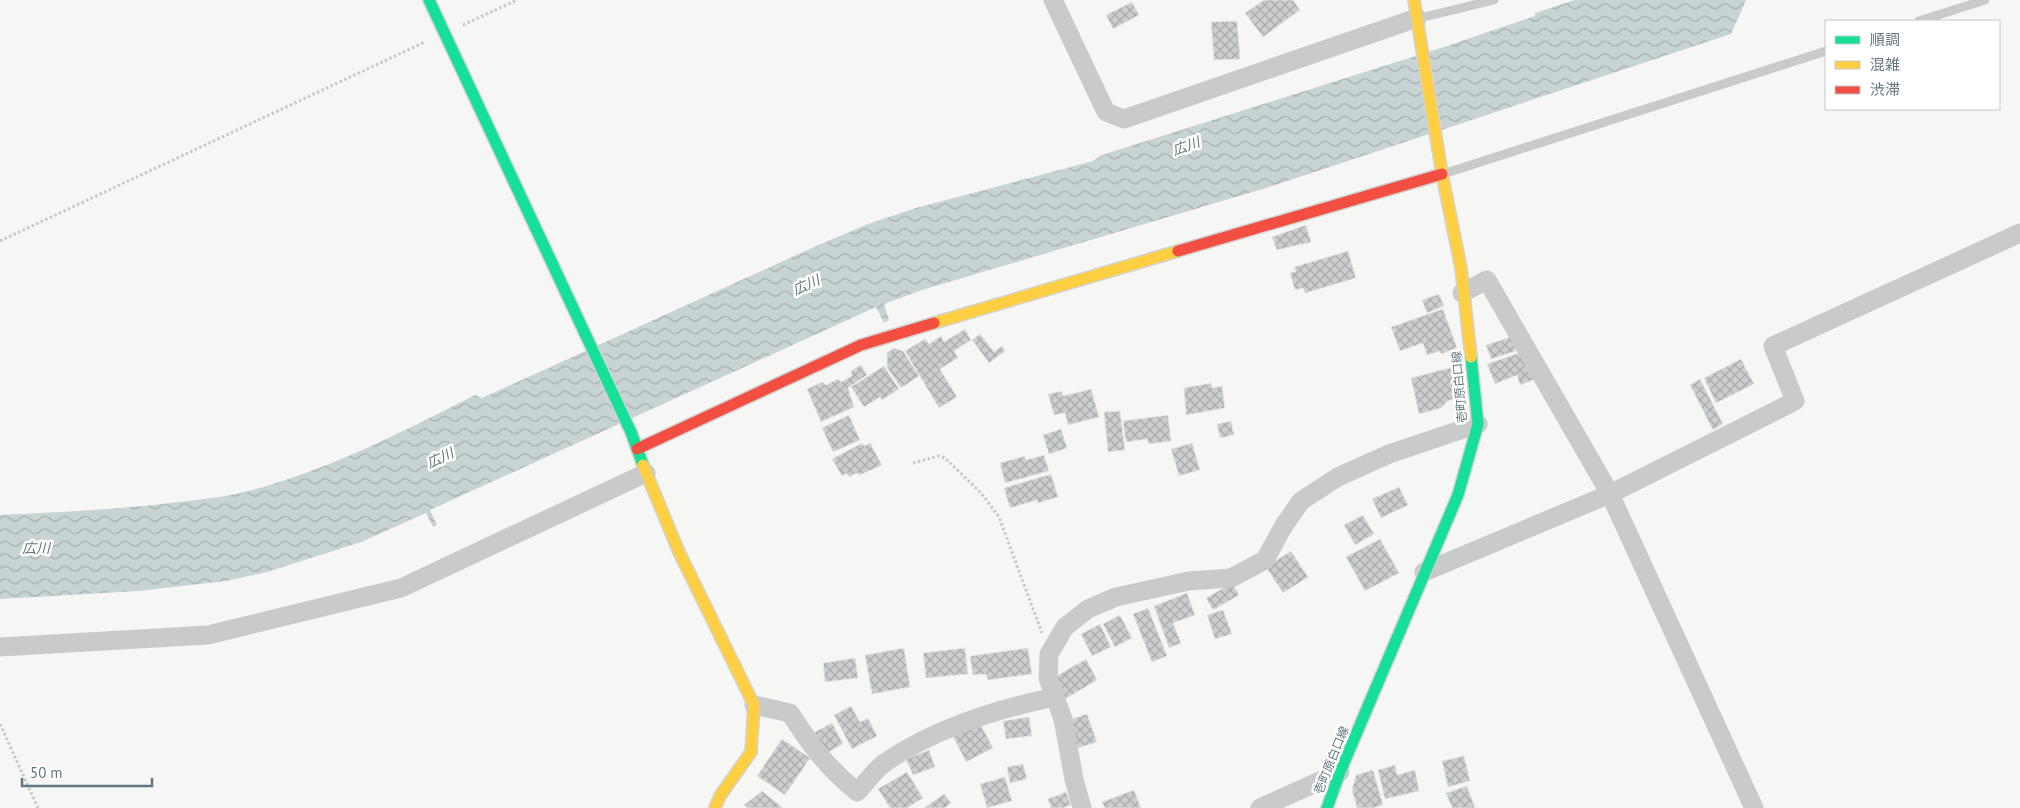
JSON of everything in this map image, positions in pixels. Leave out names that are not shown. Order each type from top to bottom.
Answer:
[{"type":"street","points":[[429,0],[631,432],[679,552],[754,705],[751,752],[720,796],[715,808]]},
{"type":"street","points":[[1053,0],[1106,112],[1124,119],[1416,16]]},
{"type":"street","name":"壱町原白口線","points":[[1327,808],[1340,772],[1458,495],[1478,424],[1462,293],[1461,268],[1442,174],[1416,16]]},
{"type":"street","points":[[637,449],[861,345],[1442,174]]},
{"type":"street","points":[[1424,572],[1610,494],[1796,402],[1773,346],[2020,233]]},
{"type":"street","points":[[1462,293],[1487,280],[1610,494],[1754,808]]},
{"type":"street","points":[[1082,808],[1074,779],[1063,719],[1048,678],[1049,654],[1065,627],[1088,609],[1116,597],[1189,581],[1231,578],[1266,560],[1283,527],[1301,501],[1338,477],[1389,454],[1478,424]]},
{"type":"street","points":[[0,647],[208,635],[401,588],[646,473]]},
{"type":"street","points":[[754,705],[790,712],[815,751],[835,774],[857,792],[885,762],[949,728],[1023,703],[1054,697]]},
{"type":"street","points":[[1260,808],[1340,772]]},
{"type":"lane","points":[[1416,16],[1494,0]]},
{"type":"lane","points":[[1921,20],[1985,0]]},
{"type":"lane","points":[[1442,174],[1825,51]]},
{"type":"path","points":[[0,241],[518,0]]},
{"type":"path","points":[[913,463],[932,457],[946,458],[981,493],[999,517],[1049,654]]},
{"type":"path","points":[[0,724],[38,808]]},
{"type":"water","name":"広川","points":[[1575,0],[1746,0],[1731,34],[1266,188],[922,290],[884,304],[889,320],[884,323],[876,307],[430,510],[437,525],[433,527],[426,513],[361,542],[267,572],[226,581],[138,591],[0,599],[0,515],[106,509],[224,496],[245,492],[312,471],[367,448],[475,395],[482,398],[868,224],[916,208],[1093,161],[1102,155],[1447,46],[1535,16],[1535,13]]},
{"type":"building","points":[[1264,0],[1293,0],[1300,10],[1263,37],[1245,13]]},
{"type":"building","points":[[1132,2],[1139,15],[1113,29],[1106,15]]},
{"type":"building","points":[[1237,21],[1240,59],[1214,60],[1211,22]]},
{"type":"building","points":[[1306,225],[1311,242],[1277,250],[1272,237]]},
{"type":"building","points":[[1348,251],[1356,278],[1305,293],[1303,288],[1295,290],[1290,273],[1296,271],[1294,267]]},
{"type":"building","points":[[1439,294],[1444,306],[1427,313],[1422,300]]},
{"type":"building","points":[[1443,309],[1457,348],[1441,354],[1440,351],[1427,355],[1423,343],[1400,351],[1391,327]]},
{"type":"building","points":[[965,329],[971,340],[954,351],[958,358],[940,369],[957,397],[939,408],[905,351],[925,339],[929,344],[941,336],[944,342]]},
{"type":"building","points":[[980,334],[994,352],[1002,346],[1005,351],[989,363],[972,340]]},
{"type":"building","points":[[1511,337],[1516,351],[1491,359],[1486,345]]},
{"type":"building","points":[[894,348],[903,351],[919,376],[901,388],[887,367],[887,353]]},
{"type":"building","points":[[1525,351],[1538,378],[1520,385],[1517,375],[1495,384],[1487,364]]},
{"type":"building","points":[[1741,359],[1754,384],[1716,403],[1704,378]]},
{"type":"building","points":[[861,365],[867,375],[848,388],[854,407],[821,422],[807,389],[822,382],[826,385],[838,379],[841,382],[852,376],[851,371]]},
{"type":"building","points":[[884,366],[899,389],[882,400],[880,397],[864,407],[851,387]]},
{"type":"building","points":[[1453,367],[1459,397],[1448,401],[1441,408],[1419,414],[1411,378]]},
{"type":"building","points":[[1700,379],[1723,424],[1713,430],[1690,385]]},
{"type":"building","points":[[1211,383],[1212,388],[1222,386],[1225,408],[1186,415],[1184,388]]},
{"type":"building","points":[[1091,389],[1099,417],[1068,425],[1065,413],[1054,415],[1048,394],[1062,391],[1063,396]]},
{"type":"building","points":[[1120,411],[1125,450],[1108,452],[1104,412]]},
{"type":"building","points":[[849,415],[860,440],[833,452],[822,428]]},
{"type":"building","points":[[1168,415],[1171,441],[1149,444],[1147,439],[1126,442],[1123,421]]},
{"type":"building","points":[[1231,421],[1234,435],[1220,438],[1217,424]]},
{"type":"building","points":[[1061,429],[1067,448],[1049,454],[1043,435]]},
{"type":"building","points":[[862,443],[864,446],[870,443],[882,465],[860,475],[857,473],[849,477],[847,473],[842,476],[832,459]]},
{"type":"building","points":[[1192,443],[1200,470],[1179,476],[1171,449]]},
{"type":"building","points":[[1044,455],[1049,471],[1005,483],[1000,463],[1025,456],[1026,460]]},
{"type":"building","points":[[1051,474],[1058,497],[1038,503],[1037,500],[1010,508],[1004,488]]},
{"type":"building","points":[[1399,487],[1408,505],[1381,518],[1372,499]]},
{"type":"building","points":[[1363,515],[1374,534],[1355,545],[1344,525]]},
{"type":"building","points":[[1380,539],[1399,573],[1365,591],[1346,557]]},
{"type":"building","points":[[1291,551],[1308,577],[1283,593],[1266,567]]},
{"type":"building","points":[[1232,583],[1239,595],[1213,610],[1206,598]]},
{"type":"building","points":[[1187,593],[1195,615],[1173,623],[1181,643],[1169,648],[1154,606]]},
{"type":"building","points":[[1148,608],[1167,656],[1152,662],[1133,614]]},
{"type":"building","points":[[1223,610],[1232,634],[1215,639],[1207,615]]},
{"type":"building","points":[[1120,615],[1132,638],[1115,647],[1103,624]]},
{"type":"building","points":[[1100,624],[1111,647],[1092,656],[1081,634]]},
{"type":"building","points":[[904,648],[910,687],[872,694],[865,655]]},
{"type":"building","points":[[965,648],[968,674],[926,678],[923,653]]},
{"type":"building","points":[[1028,648],[1032,674],[988,680],[986,674],[973,675],[970,656]]},
{"type":"building","points":[[855,658],[858,678],[825,682],[823,663]]},
{"type":"building","points":[[1086,659],[1097,680],[1065,699],[1053,678]]},
{"type":"building","points":[[851,706],[860,722],[868,718],[877,736],[852,749],[834,715]]},
{"type":"building","points":[[1087,714],[1097,742],[1078,748],[1069,720]]},
{"type":"building","points":[[1029,717],[1032,736],[1006,739],[1003,721]]},
{"type":"building","points":[[832,723],[843,744],[825,754],[813,733]]},
{"type":"building","points":[[980,723],[993,748],[966,762],[953,736]]},
{"type":"building","points":[[782,739],[810,758],[785,795],[757,776]]},
{"type":"building","points":[[929,750],[935,767],[913,775],[906,759]]},
{"type":"building","points":[[1464,756],[1470,781],[1448,787],[1442,761]]},
{"type":"building","points":[[1023,764],[1027,779],[1010,783],[1007,767]]},
{"type":"building","points":[[1395,765],[1397,775],[1415,770],[1419,791],[1385,799],[1378,770]]},
{"type":"building","points":[[1373,770],[1383,805],[1373,808],[1357,808],[1352,790],[1356,775]]},
{"type":"building","points":[[907,772],[923,798],[907,808],[890,808],[878,789]]},
{"type":"building","points":[[1005,777],[1012,801],[987,808],[980,784]]},
{"type":"building","points":[[1467,786],[1475,808],[1452,808],[1446,793]]},
{"type":"building","points":[[1134,790],[1141,808],[1105,808],[1102,802]]},
{"type":"building","points":[[762,791],[783,808],[748,808],[744,805]]},
{"type":"building","points":[[1066,792],[1071,805],[1063,808],[1051,808],[1048,799]]},
{"type":"building","points":[[944,794],[951,803],[945,808],[924,808]]},
{"type":"traffic: fast","points":[[429,0],[631,432],[643,465]]},
{"type":"traffic: fast","points":[[1327,808],[1340,772],[1458,495],[1478,424],[1471,357]]},
{"type":"traffic: slow","points":[[1414,0],[1442,174],[1461,268],[1471,357]]},
{"type":"traffic: slow","points":[[934,323],[1178,251]]},
{"type":"traffic: slow","points":[[643,465],[679,552],[754,705],[751,752],[720,796],[715,808]]},
{"type":"traffic: jam","points":[[1178,251],[1442,174]]},
{"type":"traffic: jam","points":[[637,449],[861,345],[934,323]]}]
